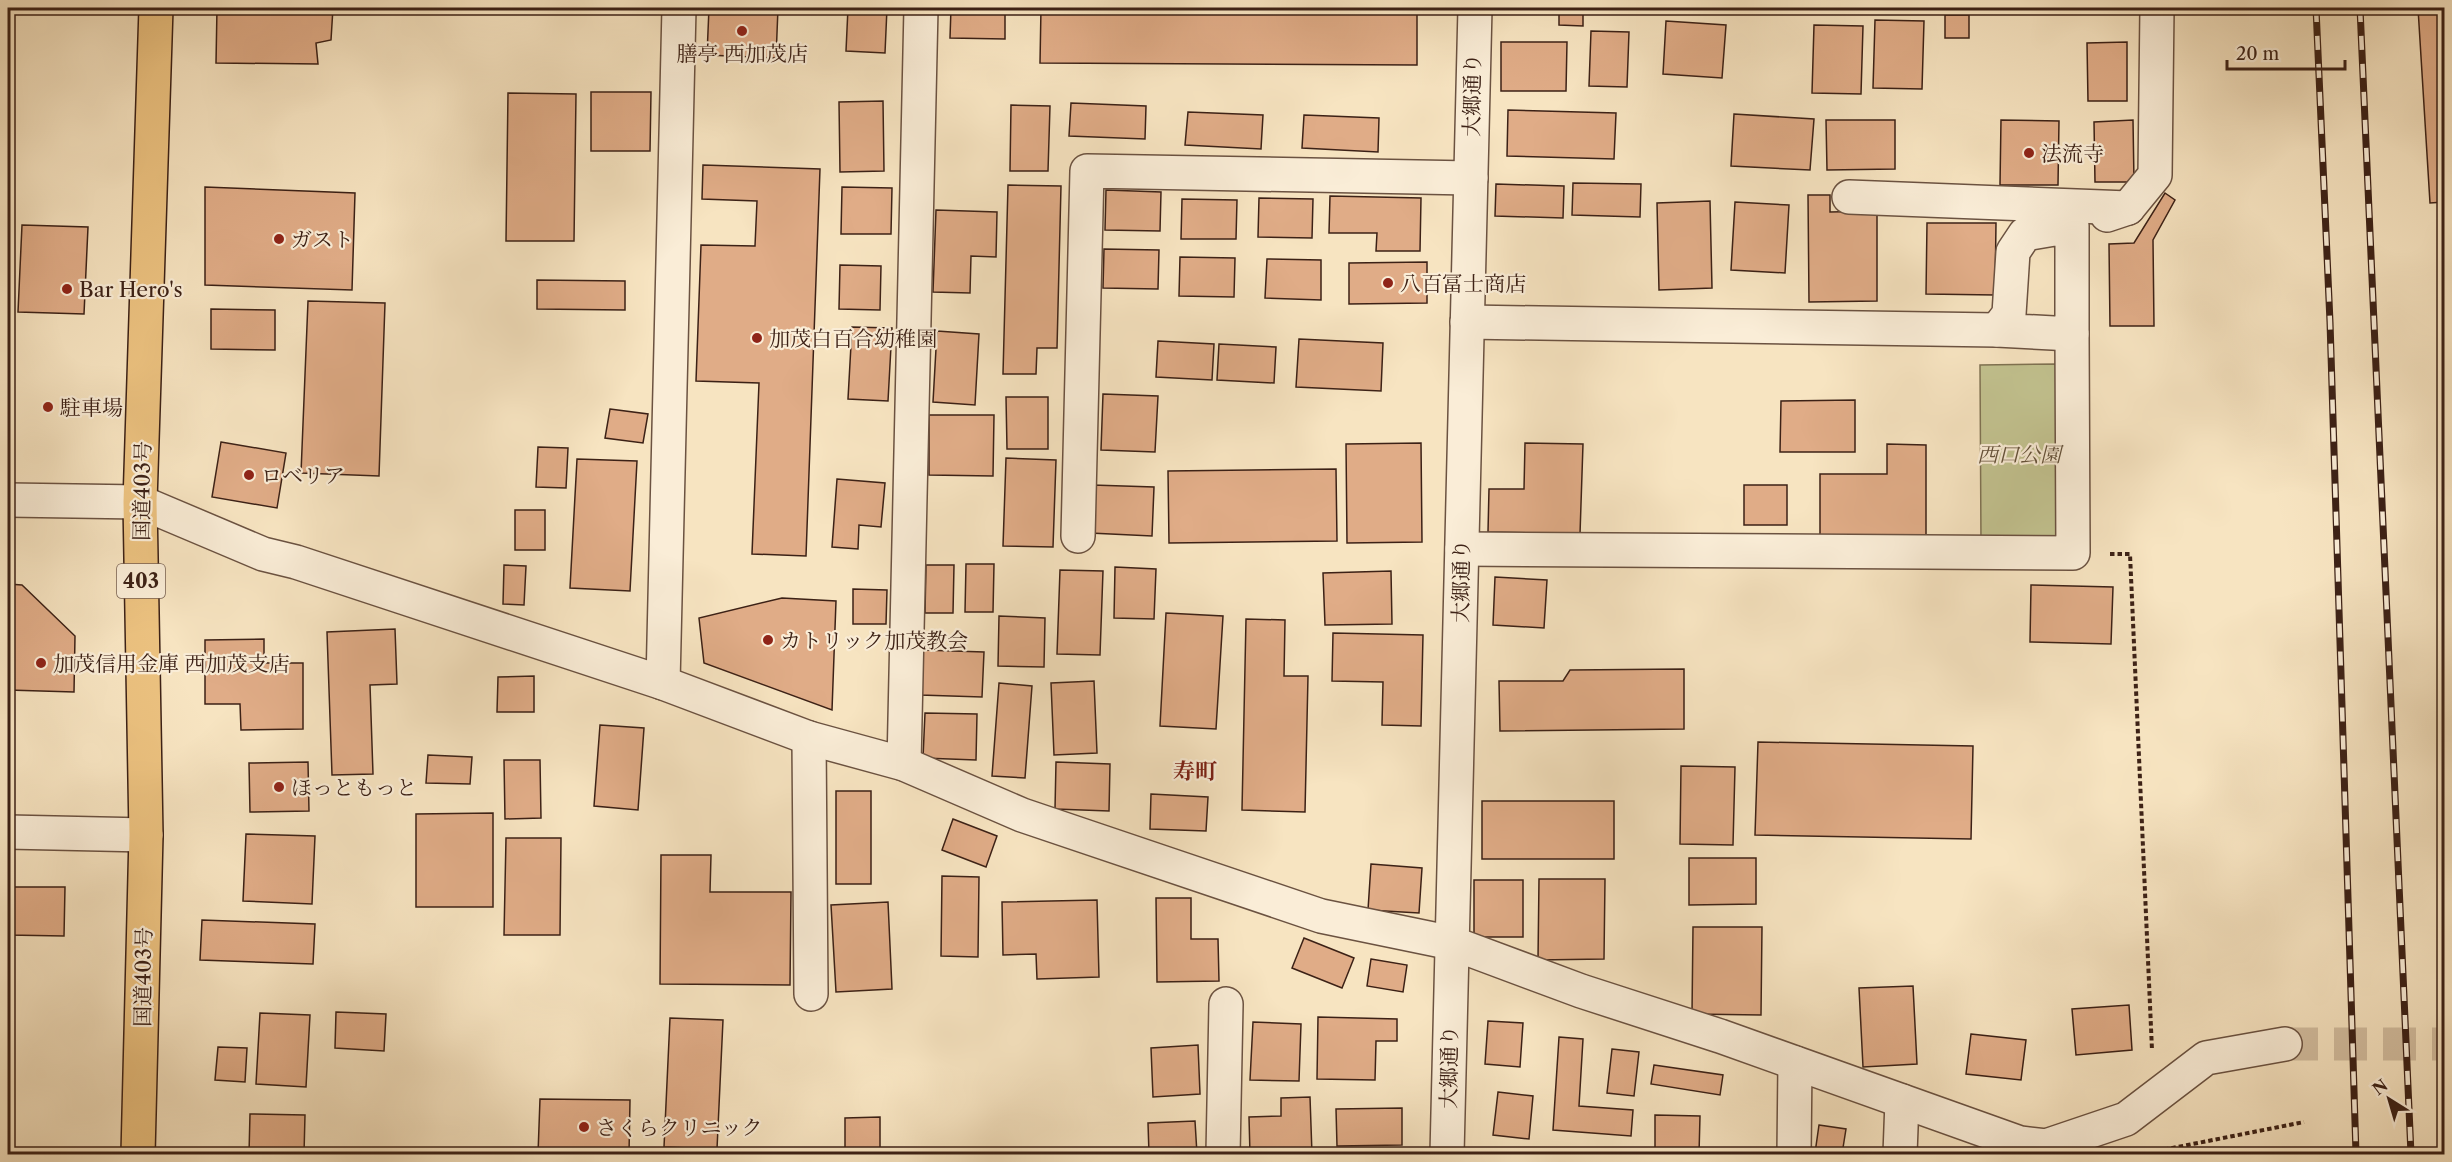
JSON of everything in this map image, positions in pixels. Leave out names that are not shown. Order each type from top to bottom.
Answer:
[{"type":"highway","name":"国道403号","points":[[138,1155],[146,835],[140,502],[156,8]]},
{"type":"street","points":[[663,683],[679,8]]},
{"type":"street","points":[[904,764],[921,8]]},
{"type":"street","name":"大郷通り","points":[[1447,1155],[1474,8]]},
{"type":"street","points":[[1997,330],[2009,314],[2013,252],[2025,234],[2072,226],[2127,208],[2156,175],[2157,8]]},
{"type":"street","points":[[1078,536],[1087,171],[1470,178]]},
{"type":"street","points":[[1849,197],[2127,208]]},
{"type":"street","points":[[1462,549],[2073,553],[2072,226]]},
{"type":"street","points":[[1467,322],[1997,330],[2072,334]]},
{"type":"street","points":[[8,500],[140,502],[263,554],[296,562],[663,683],[809,738],[904,764],[1022,815],[1321,916],[1452,943],[1581,991],[1902,1101],[2020,1149],[2046,1146],[2127,1119],[2206,1058],[2285,1044]]},
{"type":"street","points":[[809,738],[810,994]]},
{"type":"street","points":[[8,832],[146,835]]},
{"type":"street","points":[[1223,1155],[1226,1004]]},
{"type":"street","points":[[1794,1155],[1795,1063]]},
{"type":"street","points":[[1900,1155],[1902,1101]]},
{"type":"path","points":[[2073,553],[2130,554],[2153,1049],[2144,1056]]},
{"type":"path","points":[[2142,1155],[2304,1122]]},
{"type":"green space","name":"西口公園","points":[[2056,364],[2058,544],[1981,545],[1980,365]]},
{"type":"building","points":[[217,8],[333,8],[331,40],[316,43],[318,64],[216,63]]},
{"type":"building","name":"膳亭 西加茂店","points":[[709,8],[778,8],[776,58],[707,55]]},
{"type":"building","points":[[848,8],[887,8],[885,53],[846,51]]},
{"type":"building","points":[[951,8],[1005,8],[1005,39],[950,38]]},
{"type":"building","points":[[1041,8],[1417,8],[1417,65],[1040,63]]},
{"type":"building","points":[[1559,8],[1583,8],[1583,26],[1559,25]]},
{"type":"building","points":[[2418,8],[2444,8],[2444,202],[2430,203]]},
{"type":"building","points":[[1945,15],[1969,15],[1969,38],[1945,38]]},
{"type":"building","points":[[1875,20],[1924,21],[1922,89],[1873,88]]},
{"type":"building","points":[[1666,21],[1726,25],[1722,78],[1663,74]]},
{"type":"building","points":[[1814,25],[1863,26],[1861,94],[1812,93]]},
{"type":"building","points":[[1591,31],[1629,32],[1627,87],[1589,86]]},
{"type":"building","points":[[1501,42],[1567,42],[1566,91],[1501,91]]},
{"type":"building","points":[[2127,42],[2127,101],[2088,101],[2087,43]]},
{"type":"building","points":[[591,92],[651,92],[650,151],[591,151]]},
{"type":"building","points":[[508,93],[576,94],[574,241],[506,241]]},
{"type":"building","points":[[883,101],[884,171],[840,172],[839,102]]},
{"type":"building","points":[[1071,103],[1146,106],[1145,139],[1069,136]]},
{"type":"building","points":[[1011,105],[1050,106],[1048,171],[1010,171]]},
{"type":"building","points":[[1508,110],[1616,113],[1614,159],[1507,156]]},
{"type":"building","points":[[1188,112],[1263,115],[1261,149],[1185,145]]},
{"type":"building","points":[[1734,114],[1814,119],[1810,170],[1731,166]]},
{"type":"building","points":[[1304,115],[1379,118],[1378,152],[1302,148]]},
{"type":"building","points":[[1826,120],[1895,120],[1895,169],[1827,170]]},
{"type":"building","name":"法流寺","points":[[2001,120],[2059,121],[2058,185],[2000,185]]},
{"type":"building","points":[[2133,120],[2134,182],[2095,182],[2094,122]]},
{"type":"building","points":[[703,165],[820,169],[806,556],[752,554],[759,383],[696,381],[701,245],[755,246],[757,201],[702,199]]},
{"type":"building","points":[[1573,183],[1641,184],[1640,217],[1572,215]]},
{"type":"building","points":[[1496,184],[1564,186],[1563,218],[1495,216]]},
{"type":"building","points":[[1008,185],[1061,186],[1057,348],[1037,348],[1036,374],[1003,374]]},
{"type":"building","name":"ガスト","points":[[205,187],[355,193],[352,290],[205,285]]},
{"type":"building","points":[[842,187],[892,188],[891,234],[841,234]]},
{"type":"building","points":[[1106,190],[1161,192],[1160,231],[1105,230]]},
{"type":"building","points":[[2165,193],[2175,200],[2153,240],[2154,326],[2110,326],[2109,244],[2134,243]]},
{"type":"building","points":[[1808,195],[1830,195],[1830,212],[1877,211],[1877,301],[1809,302]]},
{"type":"building","points":[[1330,196],[1421,198],[1420,251],[1376,251],[1377,233],[1329,233]]},
{"type":"building","points":[[1259,198],[1313,199],[1312,238],[1258,237]]},
{"type":"building","points":[[1182,199],[1237,200],[1236,239],[1181,239]]},
{"type":"building","points":[[1710,201],[1712,288],[1659,290],[1657,203]]},
{"type":"building","points":[[1735,202],[1789,205],[1785,273],[1731,270]]},
{"type":"building","points":[[936,210],[997,212],[996,257],[971,256],[970,293],[933,292]]},
{"type":"building","points":[[1927,223],[1996,223],[1995,295],[1926,294]]},
{"type":"building","points":[[22,225],[88,227],[84,314],[18,312]]},
{"type":"building","points":[[1104,249],[1159,250],[1158,289],[1103,288]]},
{"type":"building","points":[[1180,257],[1235,258],[1234,297],[1179,296]]},
{"type":"building","points":[[1267,259],[1321,260],[1321,300],[1265,298]]},
{"type":"building","name":"八百冨士商店","points":[[1427,262],[1427,303],[1349,304],[1349,263]]},
{"type":"building","points":[[840,265],[881,266],[880,310],[839,309]]},
{"type":"building","points":[[537,280],[625,281],[625,310],[537,309]]},
{"type":"building","points":[[308,301],[385,303],[379,476],[301,473]]},
{"type":"building","points":[[211,309],[275,310],[275,350],[211,349]]},
{"type":"building","points":[[852,327],[892,328],[888,401],[848,399]]},
{"type":"building","points":[[937,331],[979,334],[975,405],[933,402]]},
{"type":"building","points":[[1299,339],[1383,343],[1381,391],[1296,387]]},
{"type":"building","points":[[1158,341],[1214,344],[1212,380],[1156,377]]},
{"type":"building","points":[[1219,344],[1276,347],[1274,383],[1217,380]]},
{"type":"building","points":[[1103,394],[1158,396],[1155,452],[1101,450]]},
{"type":"building","points":[[1006,397],[1048,397],[1048,449],[1007,449]]},
{"type":"building","points":[[1855,400],[1855,452],[1780,452],[1781,401]]},
{"type":"building","points":[[610,409],[648,414],[643,443],[605,438]]},
{"type":"building","points":[[929,415],[994,415],[993,476],[929,475]]},
{"type":"building","name":"ロベリア","points":[[221,442],[286,453],[277,508],[212,497]]},
{"type":"building","points":[[1421,443],[1422,542],[1347,543],[1346,444]]},
{"type":"building","points":[[1525,443],[1583,444],[1580,534],[1488,532],[1489,489],[1524,489]]},
{"type":"building","points":[[1887,444],[1926,445],[1926,536],[1820,536],[1820,474],[1887,474]]},
{"type":"building","points":[[538,447],[568,448],[566,488],[536,487]]},
{"type":"building","points":[[1006,458],[1056,460],[1053,547],[1003,546]]},
{"type":"building","points":[[577,459],[637,461],[630,591],[570,588]]},
{"type":"building","points":[[1336,469],[1337,541],[1169,543],[1168,471]]},
{"type":"building","points":[[837,479],[885,483],[881,527],[859,525],[858,549],[832,547]]},
{"type":"building","points":[[1092,485],[1154,487],[1152,536],[1090,533]]},
{"type":"building","points":[[1744,485],[1787,485],[1787,525],[1744,525]]},
{"type":"building","points":[[515,510],[545,510],[545,550],[515,550]]},
{"type":"building","points":[[966,564],[994,564],[993,612],[965,612]]},
{"type":"building","points":[[504,565],[526,566],[524,605],[503,604]]},
{"type":"building","points":[[926,565],[954,565],[953,613],[925,613]]},
{"type":"building","points":[[1115,567],[1156,569],[1154,619],[1114,618]]},
{"type":"building","points":[[1060,570],[1103,571],[1100,655],[1057,654]]},
{"type":"building","points":[[1391,571],[1392,624],[1325,625],[1323,573]]},
{"type":"building","points":[[1495,577],[1547,580],[1544,628],[1493,625]]},
{"type":"building","name":"加茂信用金庫 西加茂支店","points":[[8,584],[22,585],[75,636],[74,692],[8,690]]},
{"type":"building","points":[[2031,585],[2113,587],[2111,644],[2030,642]]},
{"type":"building","points":[[853,589],[887,590],[886,624],[853,624]]},
{"type":"building","name":"カトリック加茂教会","points":[[782,598],[836,601],[832,710],[704,663],[699,618]]},
{"type":"building","points":[[1166,613],[1223,616],[1216,729],[1160,726]]},
{"type":"building","points":[[999,616],[1045,618],[1044,667],[998,666]]},
{"type":"building","points":[[1246,619],[1285,620],[1284,676],[1308,676],[1305,812],[1242,810]]},
{"type":"building","points":[[395,629],[397,684],[370,685],[373,774],[332,775],[327,632]]},
{"type":"building","points":[[1333,633],[1423,635],[1421,726],[1382,725],[1383,682],[1332,681]]},
{"type":"building","points":[[264,639],[264,663],[303,663],[303,729],[241,730],[240,704],[205,704],[205,640]]},
{"type":"building","points":[[922,650],[984,652],[982,697],[920,695]]},
{"type":"building","points":[[1684,669],[1684,729],[1500,731],[1499,681],[1563,681],[1570,670]]},
{"type":"building","points":[[534,676],[534,712],[497,712],[498,677]]},
{"type":"building","points":[[1094,681],[1097,753],[1054,755],[1051,683]]},
{"type":"building","points":[[999,683],[1032,686],[1025,778],[992,776]]},
{"type":"building","points":[[925,713],[977,714],[976,760],[923,758]]},
{"type":"building","points":[[600,725],[644,728],[638,810],[594,806]]},
{"type":"building","points":[[1758,742],[1973,746],[1971,839],[1755,835]]},
{"type":"building","points":[[428,755],[472,757],[470,784],[426,783]]},
{"type":"building","points":[[504,760],[540,760],[541,818],[505,819]]},
{"type":"building","name":"ほっともっと","points":[[308,762],[309,811],[250,812],[249,763]]},
{"type":"building","points":[[1056,762],[1110,764],[1109,811],[1055,809]]},
{"type":"building","points":[[1681,766],[1735,767],[1733,845],[1680,844]]},
{"type":"building","points":[[836,791],[871,791],[871,884],[836,884]]},
{"type":"building","points":[[1151,794],[1208,797],[1206,831],[1150,829]]},
{"type":"building","points":[[1482,801],[1614,801],[1614,859],[1482,859]]},
{"type":"building","points":[[493,813],[493,907],[416,907],[416,814]]},
{"type":"building","points":[[953,819],[997,836],[986,867],[942,850]]},
{"type":"building","points":[[246,834],[315,836],[312,904],[243,901]]},
{"type":"building","points":[[506,838],[561,838],[560,935],[504,935]]},
{"type":"building","points":[[661,855],[711,855],[710,892],[791,892],[790,985],[660,984]]},
{"type":"building","points":[[1689,858],[1756,858],[1756,904],[1689,905]]},
{"type":"building","points":[[1371,864],[1422,868],[1419,913],[1368,910]]},
{"type":"building","points":[[942,876],[979,877],[978,957],[941,956]]},
{"type":"building","points":[[1539,879],[1605,879],[1604,959],[1538,960]]},
{"type":"building","points":[[1474,880],[1523,880],[1523,937],[1474,937]]},
{"type":"building","points":[[8,887],[65,887],[64,936],[8,935]]},
{"type":"building","points":[[1156,898],[1191,898],[1191,939],[1218,939],[1219,981],[1157,982]]},
{"type":"building","points":[[1097,900],[1099,977],[1037,979],[1036,954],[1003,955],[1002,902]]},
{"type":"building","points":[[888,902],[892,989],[836,992],[831,905]]},
{"type":"building","points":[[202,920],[315,924],[313,964],[200,960]]},
{"type":"building","points":[[1693,927],[1762,927],[1761,1015],[1692,1014]]},
{"type":"building","points":[[1304,938],[1354,958],[1342,988],[1292,968]]},
{"type":"building","points":[[1371,959],[1407,965],[1403,992],[1367,986]]},
{"type":"building","points":[[1913,986],[1917,1064],[1863,1067],[1859,988]]},
{"type":"building","points":[[2129,1005],[2132,1050],[2076,1055],[2072,1009]]},
{"type":"building","points":[[336,1012],[386,1014],[384,1051],[335,1048]]},
{"type":"building","points":[[260,1013],[310,1015],[306,1087],[256,1084]]},
{"type":"building","points":[[1318,1017],[1397,1019],[1397,1041],[1376,1041],[1375,1080],[1317,1079]]},
{"type":"building","points":[[670,1018],[723,1020],[717,1149],[664,1147]]},
{"type":"building","points":[[1488,1021],[1523,1023],[1520,1067],[1485,1064]]},
{"type":"building","points":[[1253,1022],[1301,1024],[1299,1081],[1250,1080]]},
{"type":"building","points":[[1971,1034],[2026,1040],[2021,1080],[1966,1074]]},
{"type":"building","points":[[1559,1037],[1583,1039],[1579,1106],[1633,1110],[1631,1136],[1553,1130]]},
{"type":"building","points":[[1198,1045],[1200,1094],[1153,1097],[1151,1048]]},
{"type":"building","points":[[218,1047],[247,1048],[245,1082],[215,1080]]},
{"type":"building","points":[[1612,1049],[1639,1052],[1634,1096],[1607,1093]]},
{"type":"building","points":[[1654,1065],[1723,1075],[1720,1095],[1651,1084]]},
{"type":"building","points":[[1498,1092],[1533,1096],[1529,1139],[1493,1135]]},
{"type":"building","points":[[1310,1097],[1312,1154],[1250,1154],[1249,1117],[1281,1116],[1281,1098]]},
{"type":"building","name":"さくらクリニック","points":[[540,1099],[630,1100],[629,1154],[538,1154]]},
{"type":"building","points":[[1402,1108],[1402,1145],[1337,1146],[1336,1109]]},
{"type":"building","points":[[250,1114],[305,1115],[304,1154],[249,1154]]},
{"type":"building","points":[[1655,1115],[1700,1116],[1699,1154],[1655,1154]]},
{"type":"building","points":[[880,1117],[880,1154],[845,1154],[845,1118]]},
{"type":"building","points":[[1195,1121],[1197,1154],[1149,1154],[1148,1123]]},
{"type":"building","points":[[1819,1125],[1846,1129],[1842,1154],[1815,1153]]},
{"type":"building","points":[[1492,1149],[1548,1154],[1491,1154]]},
{"type":"building","points":[[1584,1151],[1630,1152],[1630,1154],[1584,1154]]},
{"type":"tunnel","points":[[2285,1044],[2444,1044]]},
{"type":"railway","points":[[2316,8],[2330,322],[2356,1154]]},
{"type":"railway","points":[[2360,8],[2411,1154]]},
{"type":"place","name":"膳亭 西加茂店","points":[[742,31]]},
{"type":"place","name":"法流寺","points":[[2029,153]]},
{"type":"place","name":"ガスト","points":[[279,239]]},
{"type":"place","name":"八百冨士商店","points":[[1388,283]]},
{"type":"place","name":"Bar Hero's","points":[[67,289]]},
{"type":"place","name":"加茂白百合幼稚園","points":[[757,338]]},
{"type":"place","name":"駐車場","points":[[48,407]]},
{"type":"place","name":"ロベリア","points":[[249,475]]},
{"type":"place","name":"カトリック加茂教会","points":[[768,640]]},
{"type":"place","name":"加茂信用金庫 西加茂支店","points":[[41,663]]},
{"type":"place","name":"ほっともっと","points":[[279,787]]},
{"type":"place","name":"さくらクリニック","points":[[584,1127]]},
{"type":"district","name":"寿町","points":[[1195,771]]}]
